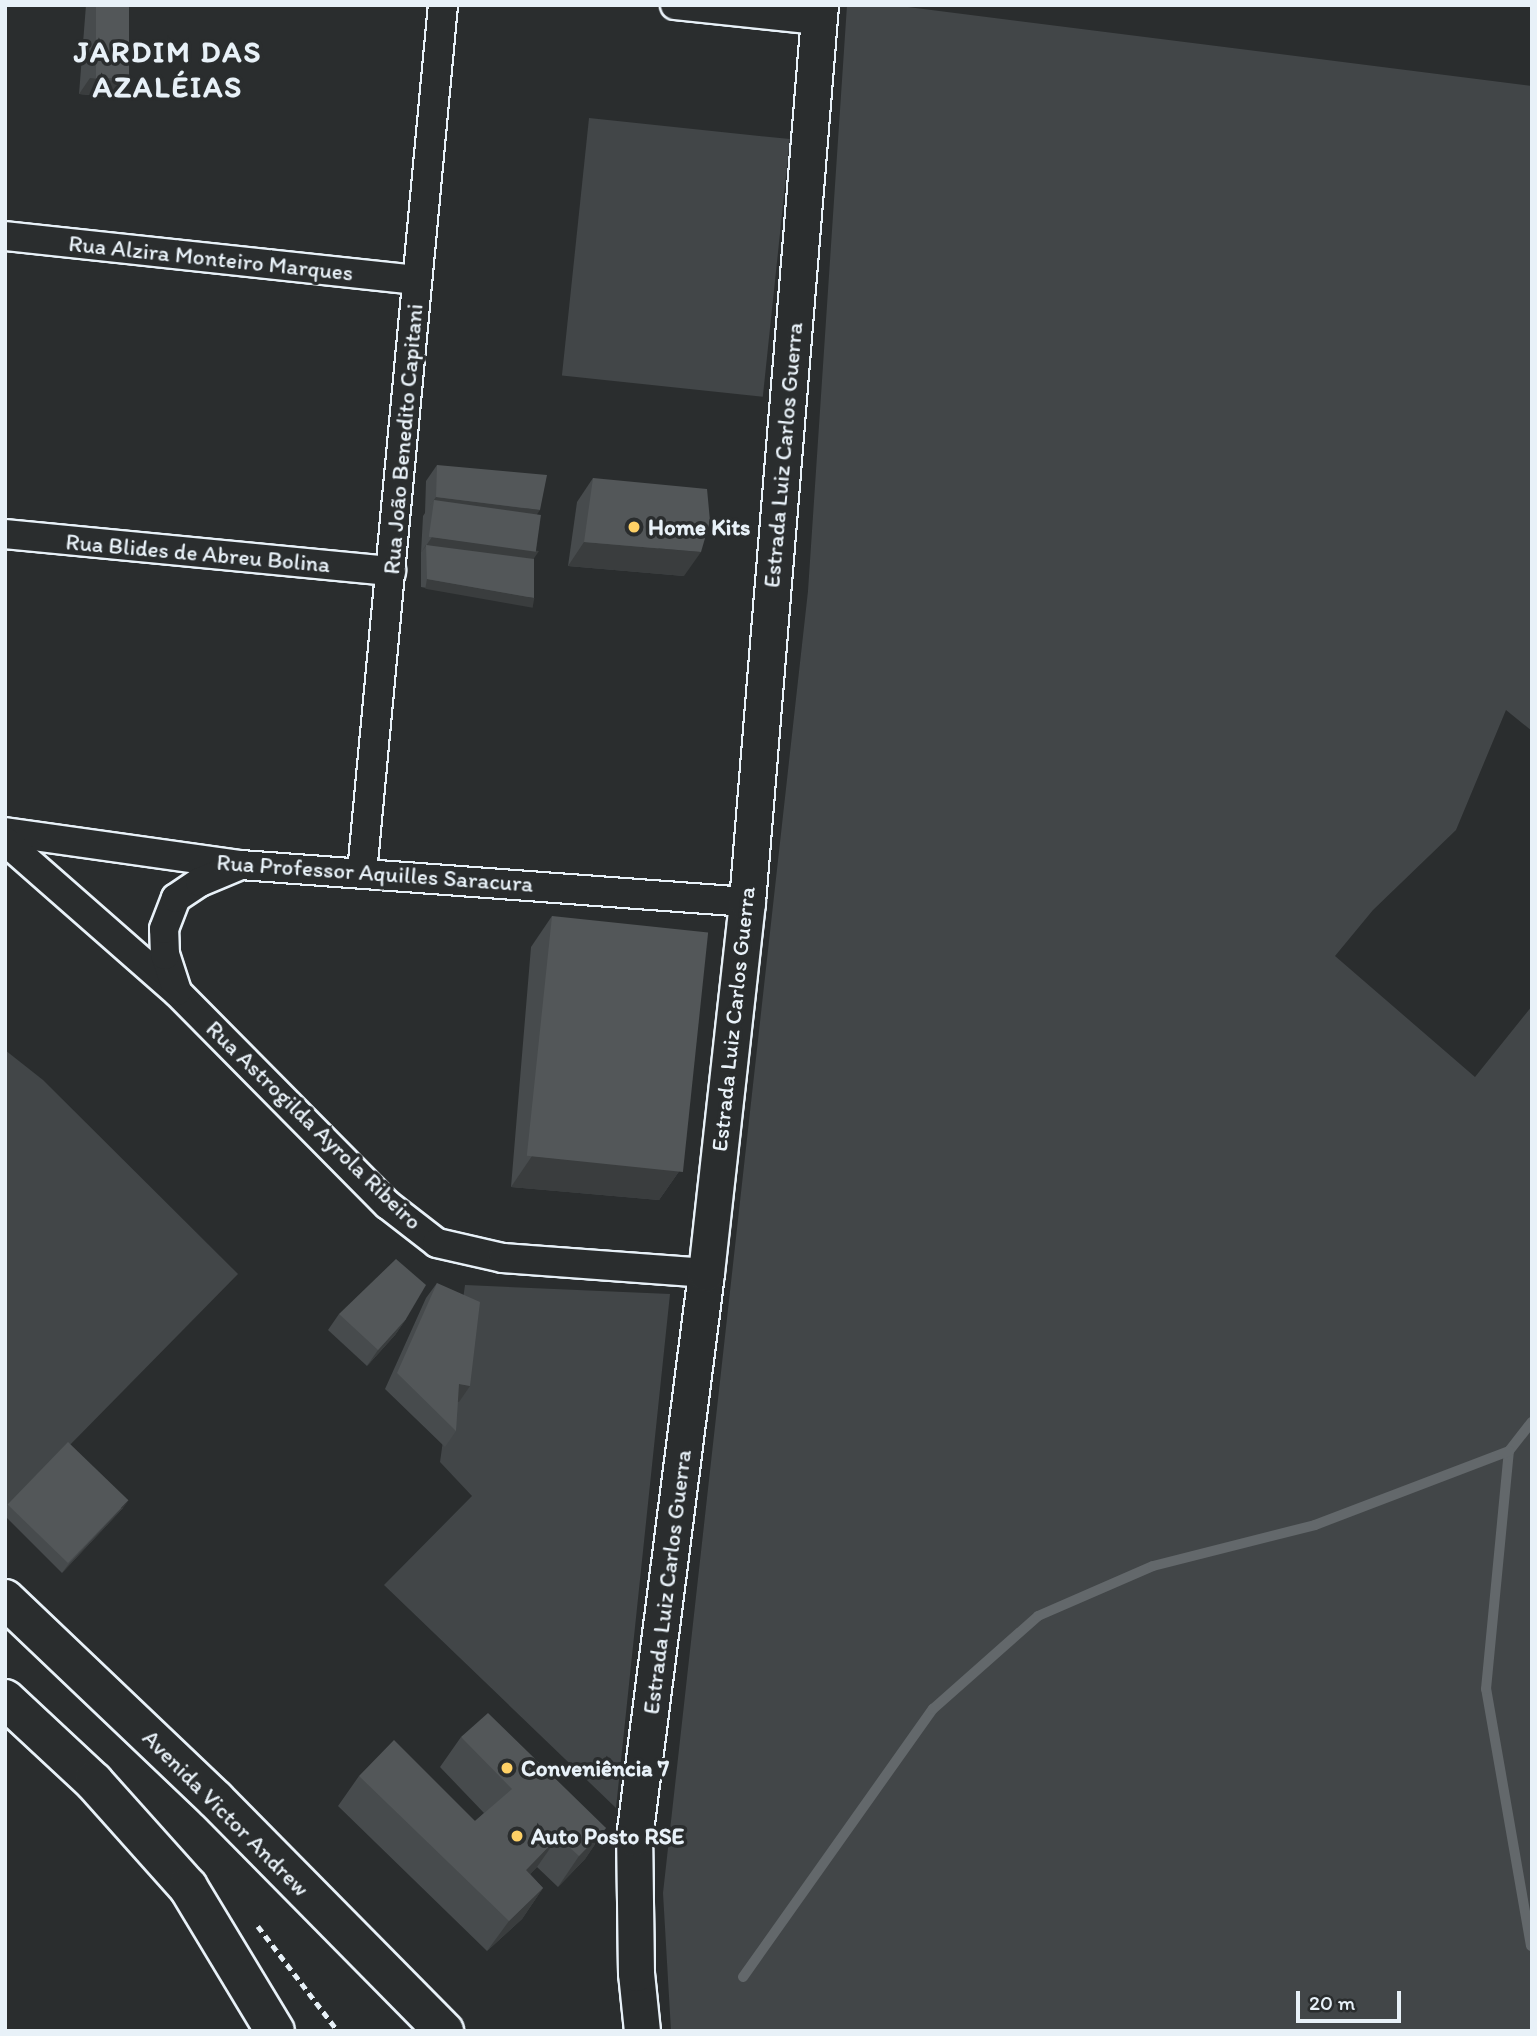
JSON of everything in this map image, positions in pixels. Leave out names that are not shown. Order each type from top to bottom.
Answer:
[{"type":"main road","name":"Avenida Victor Andrew","points":[[5,1599],[216,1800],[443,2031]]},
{"type":"main road","points":[[5,1699],[94,1783],[188,1887],[275,2031]]},
{"type":"street","name":"Rua João Benedito Capitani","points":[[362,873],[443,5]]},
{"type":"street","points":[[676,5],[819,13]]},
{"type":"street","name":"Estrada Luiz Carlos Guerra","points":[[642,2031],[636,1973],[634,1838],[706,1273],[747,902],[819,13]]},
{"type":"street","name":"Rua Alzira Monteiro Marques","points":[[5,236],[418,280]]},
{"type":"street","name":"Rua Blides de Abreu Bolina","points":[[5,534],[391,571]]},
{"type":"street","name":"Rua Professor Aquilles Saracura","points":[[5,832],[241,865],[747,902]]},
{"type":"street","name":"Rua Astrogilda Ayrola Ribeiro","points":[[5,841],[178,993],[388,1205],[437,1243],[503,1258],[706,1273]]},
{"type":"street","name":"Rua Astrogilda Ayrola Ribeiro","points":[[178,993],[165,955],[164,929],[176,898],[200,882],[241,865]]},
{"type":"shaded area","points":[[847,5],[892,5],[1532,86],[1532,731],[1506,710],[1456,830],[1373,910],[1335,956],[1475,1077],[1532,1006],[1532,2031],[671,2031],[663,1893],[808,591]]},
{"type":"shaded area","points":[[589,118],[790,139],[763,397],[562,376]]},
{"type":"shaded area","points":[[5,1050],[43,1080],[238,1274],[5,1511]]},
{"type":"shaded area","points":[[465,1285],[670,1294],[616,1808],[384,1585],[472,1496],[440,1462]]},
{"type":"building","points":[[96,5],[129,5],[129,78],[96,78]]},
{"type":"building","points":[[437,465],[547,475],[540,510],[436,497]]},
{"type":"building","points":[[593,478],[707,489],[710,521],[701,552],[584,542]]},
{"type":"building","points":[[434,500],[541,515],[536,552],[429,537]]},
{"type":"building","points":[[426,545],[534,559],[534,598],[427,579]]},
{"type":"building","points":[[552,916],[708,932],[683,1172],[527,1156]]},
{"type":"building","points":[[396,1259],[426,1285],[406,1319],[378,1350],[339,1314]]},
{"type":"building","points":[[437,1283],[480,1302],[470,1386],[459,1384],[456,1431],[397,1373]]},
{"type":"building","points":[[68,1442],[128,1500],[68,1563],[8,1505]]},
{"type":"building","points":[[488,1713],[606,1828],[579,1856],[558,1837],[526,1870],[543,1888],[509,1921],[359,1776],[394,1740],[475,1821],[512,1789],[461,1737]]},
{"type":"waterway","points":[[1531,1946],[1486,1689],[1509,1451],[1532,1422]]},
{"type":"waterway","points":[[743,1977],[933,1709],[1038,1616],[1153,1566],[1315,1525],[1509,1451]]},
{"type":"place","name":"Home Kits","points":[[634,527]]},
{"type":"place","name":"Conveniência 7","points":[[507,1768]]},
{"type":"place","name":"Auto Posto RSE","points":[[517,1836]]},
{"type":"district","name":"JARDIM DAS AZALÉIAS","points":[[168,69]]}]
